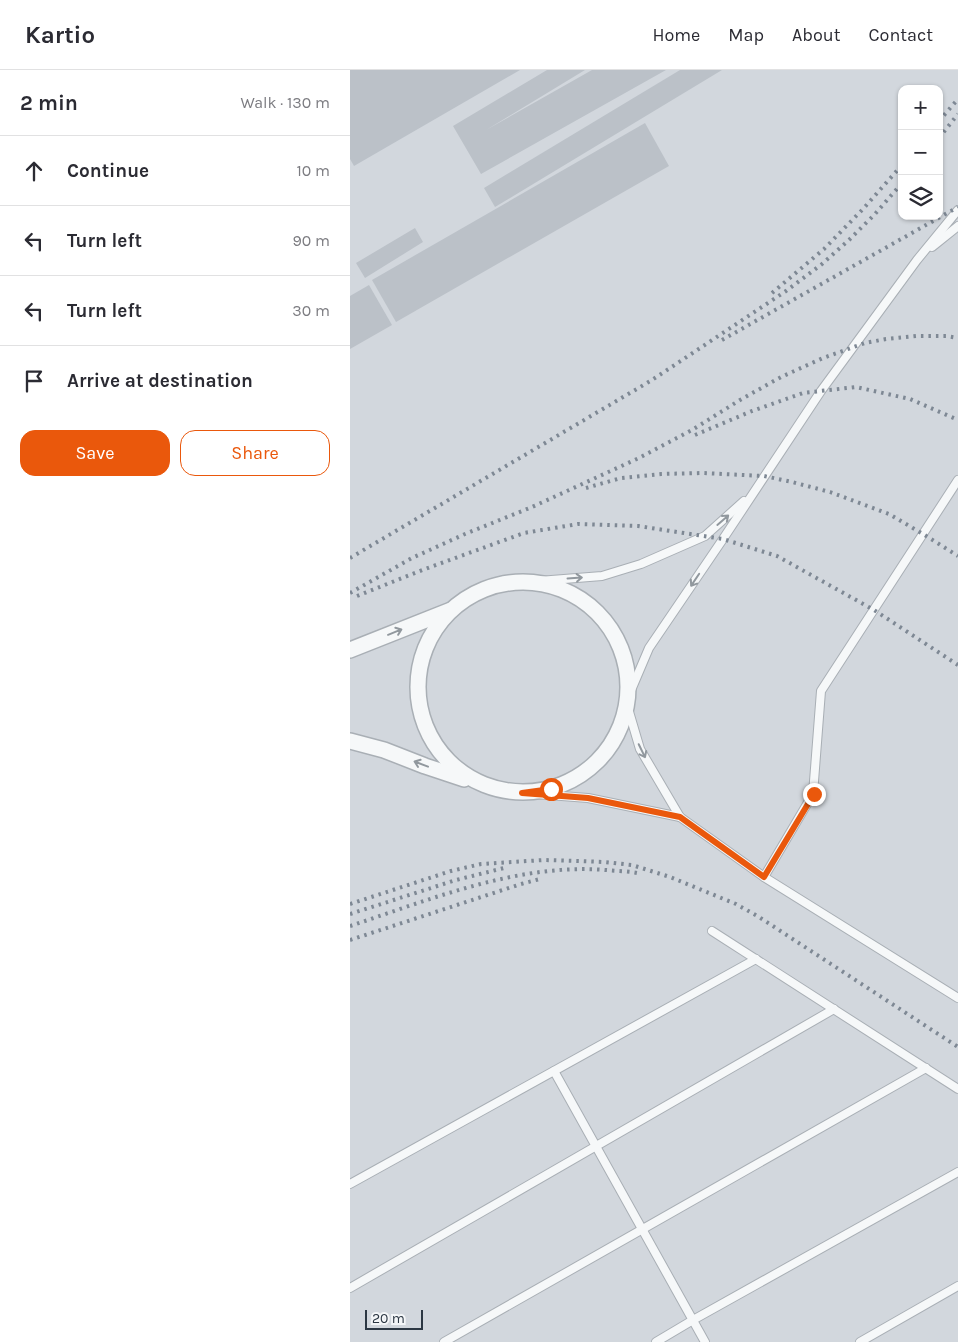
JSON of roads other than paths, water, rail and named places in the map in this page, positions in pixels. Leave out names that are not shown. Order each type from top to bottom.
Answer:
[{"type":"street","points":[[350,650],[454,608],[488,588],[507,583],[526,582],[554,586],[580,598],[602,616],[618,640],[627,666],[628,700],[618,733],[602,758],[579,777],[551,789],[522,793],[503,791],[425,766],[384,750],[350,741]]},
{"type":"street","points":[[454,608],[440,624],[429,642],[421,662],[418,684],[420,705],[426,726],[435,745],[449,762],[465,775],[484,785]]},
{"type":"lane","points":[[680,817],[640,749],[628,700],[648,648],[723,539],[821,390],[917,260],[958,210]]},
{"type":"lane","points":[[917,260],[958,226]]},
{"type":"lane","points":[[764,877],[814,794],[821,691],[958,480]]},
{"type":"lane","points":[[526,582],[602,576],[641,564],[705,536],[751,495]]},
{"type":"lane","points":[[522,793],[588,798],[680,817],[764,877],[958,998]]},
{"type":"lane","points":[[712,931],[958,1089]]},
{"type":"lane","points":[[350,1184],[756,959]]},
{"type":"lane","points":[[350,1288],[834,1009]]},
{"type":"lane","points":[[444,1342],[926,1068]]},
{"type":"lane","points":[[554,1071],[705,1342]]},
{"type":"lane","points":[[656,1342],[958,1172]]},
{"type":"lane","points":[[860,1342],[958,1286]]},
{"type":"railway","points":[[943,116],[958,99]]},
{"type":"railway","points":[[943,133],[958,114]]},
{"type":"railway","points":[[772,293],[824,249],[898,170]]},
{"type":"railway","points":[[350,558],[652,380],[786,291],[822,264],[849,240],[898,188]]},
{"type":"railway","points":[[722,340],[958,207]]},
{"type":"railway","points":[[350,593],[412,558],[532,507],[639,458],[692,430],[781,377],[823,358],[865,343],[886,339],[916,336],[958,338]]},
{"type":"railway","points":[[695,435],[752,411],[803,393],[856,387],[910,399],[958,420]]},
{"type":"railway","points":[[586,488],[621,478],[661,474],[703,473],[764,476],[830,492],[889,514],[958,556]]},
{"type":"railway","points":[[357,596],[524,533],[578,524],[638,526],[723,539],[777,556],[874,610],[958,665]]},
{"type":"railway","points":[[350,904],[451,871],[481,864],[544,860],[632,865],[670,877],[736,904],[759,917],[958,1047]]},
{"type":"railway","points":[[350,914],[456,880],[508,867]]},
{"type":"railway","points":[[350,926],[476,885],[540,872],[573,869],[637,873]]},
{"type":"railway","points":[[350,940],[540,879]]}]
